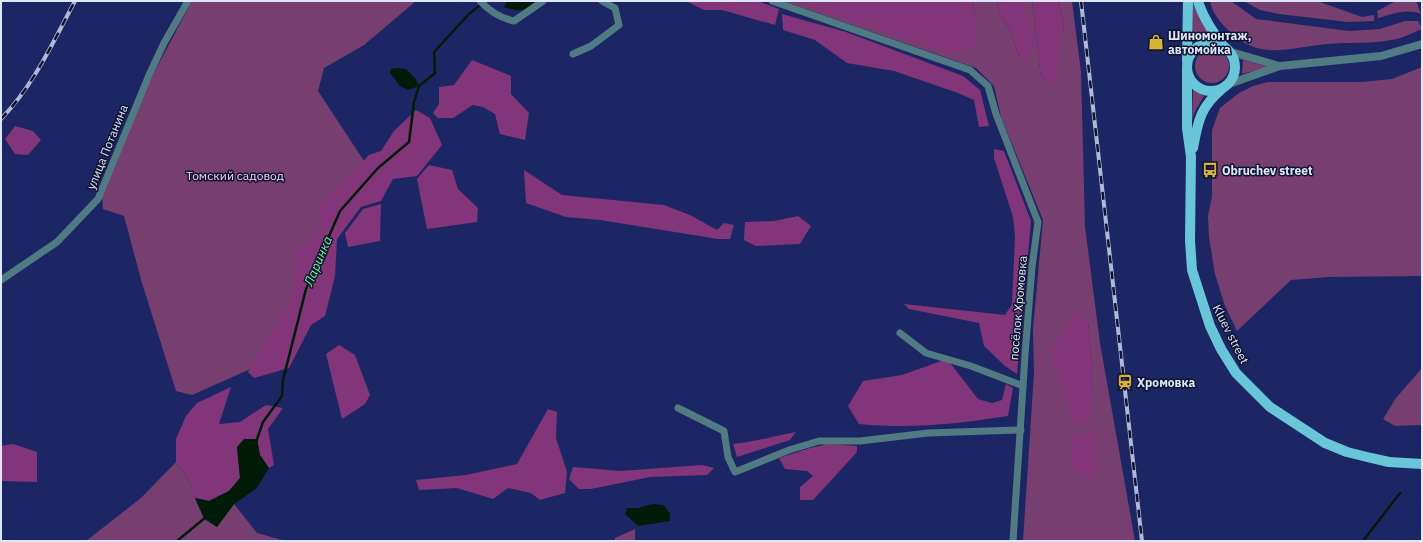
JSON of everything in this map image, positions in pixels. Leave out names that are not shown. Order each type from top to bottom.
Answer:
[{"type":"main road","name":"Kluev street","points":[[1188,1],[1187,128],[1191,157],[1190,240],[1192,270],[1210,326],[1236,373],[1270,407],[1325,443],[1367,457],[1407,464],[1422,464]]},
{"type":"main road","points":[[1191,157],[1201,112],[1210,99],[1226,86],[1234,76],[1235,70],[1235,64],[1228,49],[1211,29],[1201,11],[1198,1]]},
{"type":"main road","points":[[1226,86],[1215,90],[1202,89],[1192,82],[1187,67],[1192,53],[1201,45],[1213,43],[1228,49]]},
{"type":"main road","points":[[1407,464],[1422,471]]},
{"type":"street","name":"улица Потанина","points":[[1,280],[57,242],[98,199],[149,75],[188,1]]},
{"type":"street","points":[[480,1],[486,7],[503,18],[514,21],[543,1]]},
{"type":"street","points":[[573,54],[591,46],[619,25],[615,8],[602,1]]},
{"type":"street","name":"посёлок Хромовка","points":[[772,1],[970,70],[988,86],[996,114],[1038,222],[1032,267],[1023,386],[1014,541]]},
{"type":"street","points":[[1226,86],[1280,66],[1374,57],[1422,44]]},
{"type":"street","points":[[1228,49],[1280,66]]},
{"type":"street","points":[[900,333],[926,353],[978,368],[1023,386]]},
{"type":"street","points":[[678,408],[724,431],[728,457],[735,472],[789,450],[819,441],[860,442],[928,433],[1021,430]]},
{"type":"green space","name":"Томский садовод","points":[[192,1],[416,1],[364,45],[324,68],[318,91],[368,167],[264,363],[192,395],[176,391],[142,283],[124,216],[103,209],[102,196],[148,84]]},
{"type":"green space","points":[[783,1],[792,1],[833,14],[975,48],[975,18],[973,2],[997,1],[999,13],[1010,30],[1019,57],[1024,1],[1032,1],[1041,77],[1054,85],[1064,25],[1058,1],[1072,1],[1081,72],[1085,227],[1100,343],[1135,541],[1023,541],[1034,373],[1033,329],[1043,220],[1001,117],[994,86],[976,68]],"holes":[[[1075,313],[1088,322],[1092,364],[1090,423]]]},
{"type":"green space","points":[[1210,1],[1231,1],[1256,19],[1349,31],[1380,29],[1405,21],[1418,21],[1422,29],[1406,36],[1384,41],[1327,44],[1288,49],[1264,50],[1252,47],[1241,41],[1229,31],[1215,14]]},
{"type":"green space","points":[[1244,1],[1317,1],[1362,17],[1374,15],[1374,21],[1348,22],[1279,14],[1260,10]]},
{"type":"green space","points":[[1396,1],[1416,1],[1421,14],[1415,12],[1394,13],[1378,18],[1377,11]]},
{"type":"green space","points":[[1193,3],[1200,20],[1210,35],[1203,36],[1193,42]]},
{"type":"green space","points":[[1209,49],[1215,49],[1224,54],[1228,60],[1228,72],[1224,78],[1215,83],[1209,83],[1200,78],[1195,69],[1195,63],[1200,54]]},
{"type":"green space","points":[[1243,60],[1268,67],[1242,74]]},
{"type":"green space","points":[[1422,67],[1422,276],[1329,277],[1291,280],[1237,331],[1225,306],[1215,274],[1209,237],[1208,216],[1212,196],[1212,130],[1220,108],[1239,93],[1253,86],[1268,82],[1362,82],[1392,79]]},
{"type":"green space","points":[[1193,90],[1204,96],[1195,111],[1192,121]]},
{"type":"green space","points":[[1422,368],[1422,425],[1395,426],[1383,419],[1396,398]]},
{"type":"green space","points":[[176,462],[185,474],[204,519],[217,527],[234,504],[257,533],[286,541],[86,541],[141,498]]},
{"type":"green space","points":[[635,529],[635,541],[615,541],[615,538]]},
{"type":"shaded area","points":[[507,1],[536,1],[529,8],[517,10],[504,7]]},
{"type":"shaded area","points":[[686,1],[758,1],[779,9],[775,25],[722,10],[704,10]]},
{"type":"shaded area","points":[[792,1],[982,1],[973,2],[975,18],[975,48],[950,54]]},
{"type":"shaded area","points":[[997,1],[1024,1],[1025,11],[1035,45],[1026,63],[1019,57],[1010,30],[999,13]]},
{"type":"shaded area","points":[[1032,1],[1058,1],[1064,25],[1055,86],[1041,77]]},
{"type":"shaded area","points":[[782,14],[846,32],[963,76],[980,90],[989,126],[979,127],[974,100],[894,71],[847,63],[815,40],[783,30]]},
{"type":"shaded area","points":[[472,60],[511,76],[511,94],[529,113],[525,140],[500,134],[495,114],[483,107],[473,105],[453,118],[438,118],[433,113],[439,104],[439,87],[454,85]]},
{"type":"shaded area","points":[[391,69],[406,69],[415,78],[419,86],[408,90],[400,86],[390,73]]},
{"type":"shaded area","points":[[416,110],[430,118],[442,145],[417,176],[393,179],[381,201],[361,207],[337,239],[335,276],[325,316],[311,325],[289,368],[254,378],[248,372],[269,335],[285,313],[292,296],[297,252],[316,234],[322,201],[333,189],[350,176],[369,155],[381,151],[394,131]]},
{"type":"shaded area","points":[[15,126],[33,131],[41,140],[28,155],[15,154],[5,139]]},
{"type":"shaded area","points":[[994,149],[1004,151],[1031,221],[1017,374],[1005,366],[984,346],[979,323],[909,309],[904,304],[1005,315],[1012,304],[1015,237],[1013,217],[994,158]]},
{"type":"shaded area","points":[[429,165],[452,170],[458,189],[478,208],[477,222],[427,229],[417,179]]},
{"type":"shaded area","points":[[524,170],[562,195],[664,205],[690,215],[717,230],[724,223],[734,225],[730,239],[718,239],[600,220],[566,217],[526,203]]},
{"type":"shaded area","points":[[381,204],[380,241],[348,247],[345,233],[363,209]]},
{"type":"shaded area","points":[[798,216],[811,226],[800,244],[756,246],[744,240],[745,222],[774,221]]},
{"type":"shaded area","points":[[1075,312],[1088,322],[1092,364],[1091,423],[1074,424],[1050,352]]},
{"type":"shaded area","points":[[339,345],[355,355],[370,395],[365,404],[342,419],[326,354]]},
{"type":"shaded area","points":[[947,359],[978,399],[992,403],[1002,400],[1006,384],[1013,388],[1008,416],[916,426],[859,424],[848,406],[863,381],[902,375]]},
{"type":"shaded area","points":[[231,387],[219,424],[240,422],[266,405],[283,408],[268,429],[274,465],[269,468],[260,455],[257,439],[237,447],[240,478],[229,491],[209,501],[195,498],[185,474],[176,462],[176,439],[186,416],[197,403]]},
{"type":"shaded area","points":[[548,409],[557,412],[556,438],[567,472],[565,493],[540,500],[531,493],[508,488],[493,499],[457,488],[419,490],[416,480],[466,475],[517,464]]},
{"type":"shaded area","points":[[796,432],[790,440],[737,457],[733,444],[756,440]]},
{"type":"shaded area","points":[[1073,434],[1096,434],[1096,472],[1089,479],[1070,468]]},
{"type":"shaded area","points":[[244,439],[257,439],[260,455],[269,468],[257,488],[234,504],[217,527],[204,518],[195,498],[209,501],[229,491],[240,478],[237,447]]},
{"type":"shaded area","points":[[13,444],[37,452],[37,482],[1,481],[1,446]]},
{"type":"shaded area","points":[[828,444],[857,446],[857,452],[813,500],[800,500],[800,487],[813,476],[807,471],[785,469],[779,458]]},
{"type":"shaded area","points":[[702,465],[714,468],[707,475],[650,477],[591,489],[579,489],[569,479],[573,467],[620,471]]},
{"type":"shaded area","points":[[653,504],[664,505],[670,514],[670,521],[638,526],[625,514],[627,508],[638,508]]},
{"type":"waterway","name":"Ларинка","points":[[256,442],[263,422],[282,396],[283,380],[306,289],[340,211],[378,168],[409,142],[414,102],[419,86],[435,73],[434,52],[469,14],[485,1]]},
{"type":"waterway","name":"Хромовка","points":[[1363,541],[1400,493]]},
{"type":"waterway","name":"Ларинка","points":[[177,541],[206,517]]},
{"type":"railway","points":[[1,119],[13,106],[33,78],[75,1]]},
{"type":"railway","points":[[1081,1],[1142,541]]},
{"type":"place","name":"Шиномонтаж, автомойка","points":[[1156,42]]},
{"type":"place","name":"Obruchev street","points":[[1210,170]]},
{"type":"place","name":"Хромовка","points":[[1125,382]]}]
